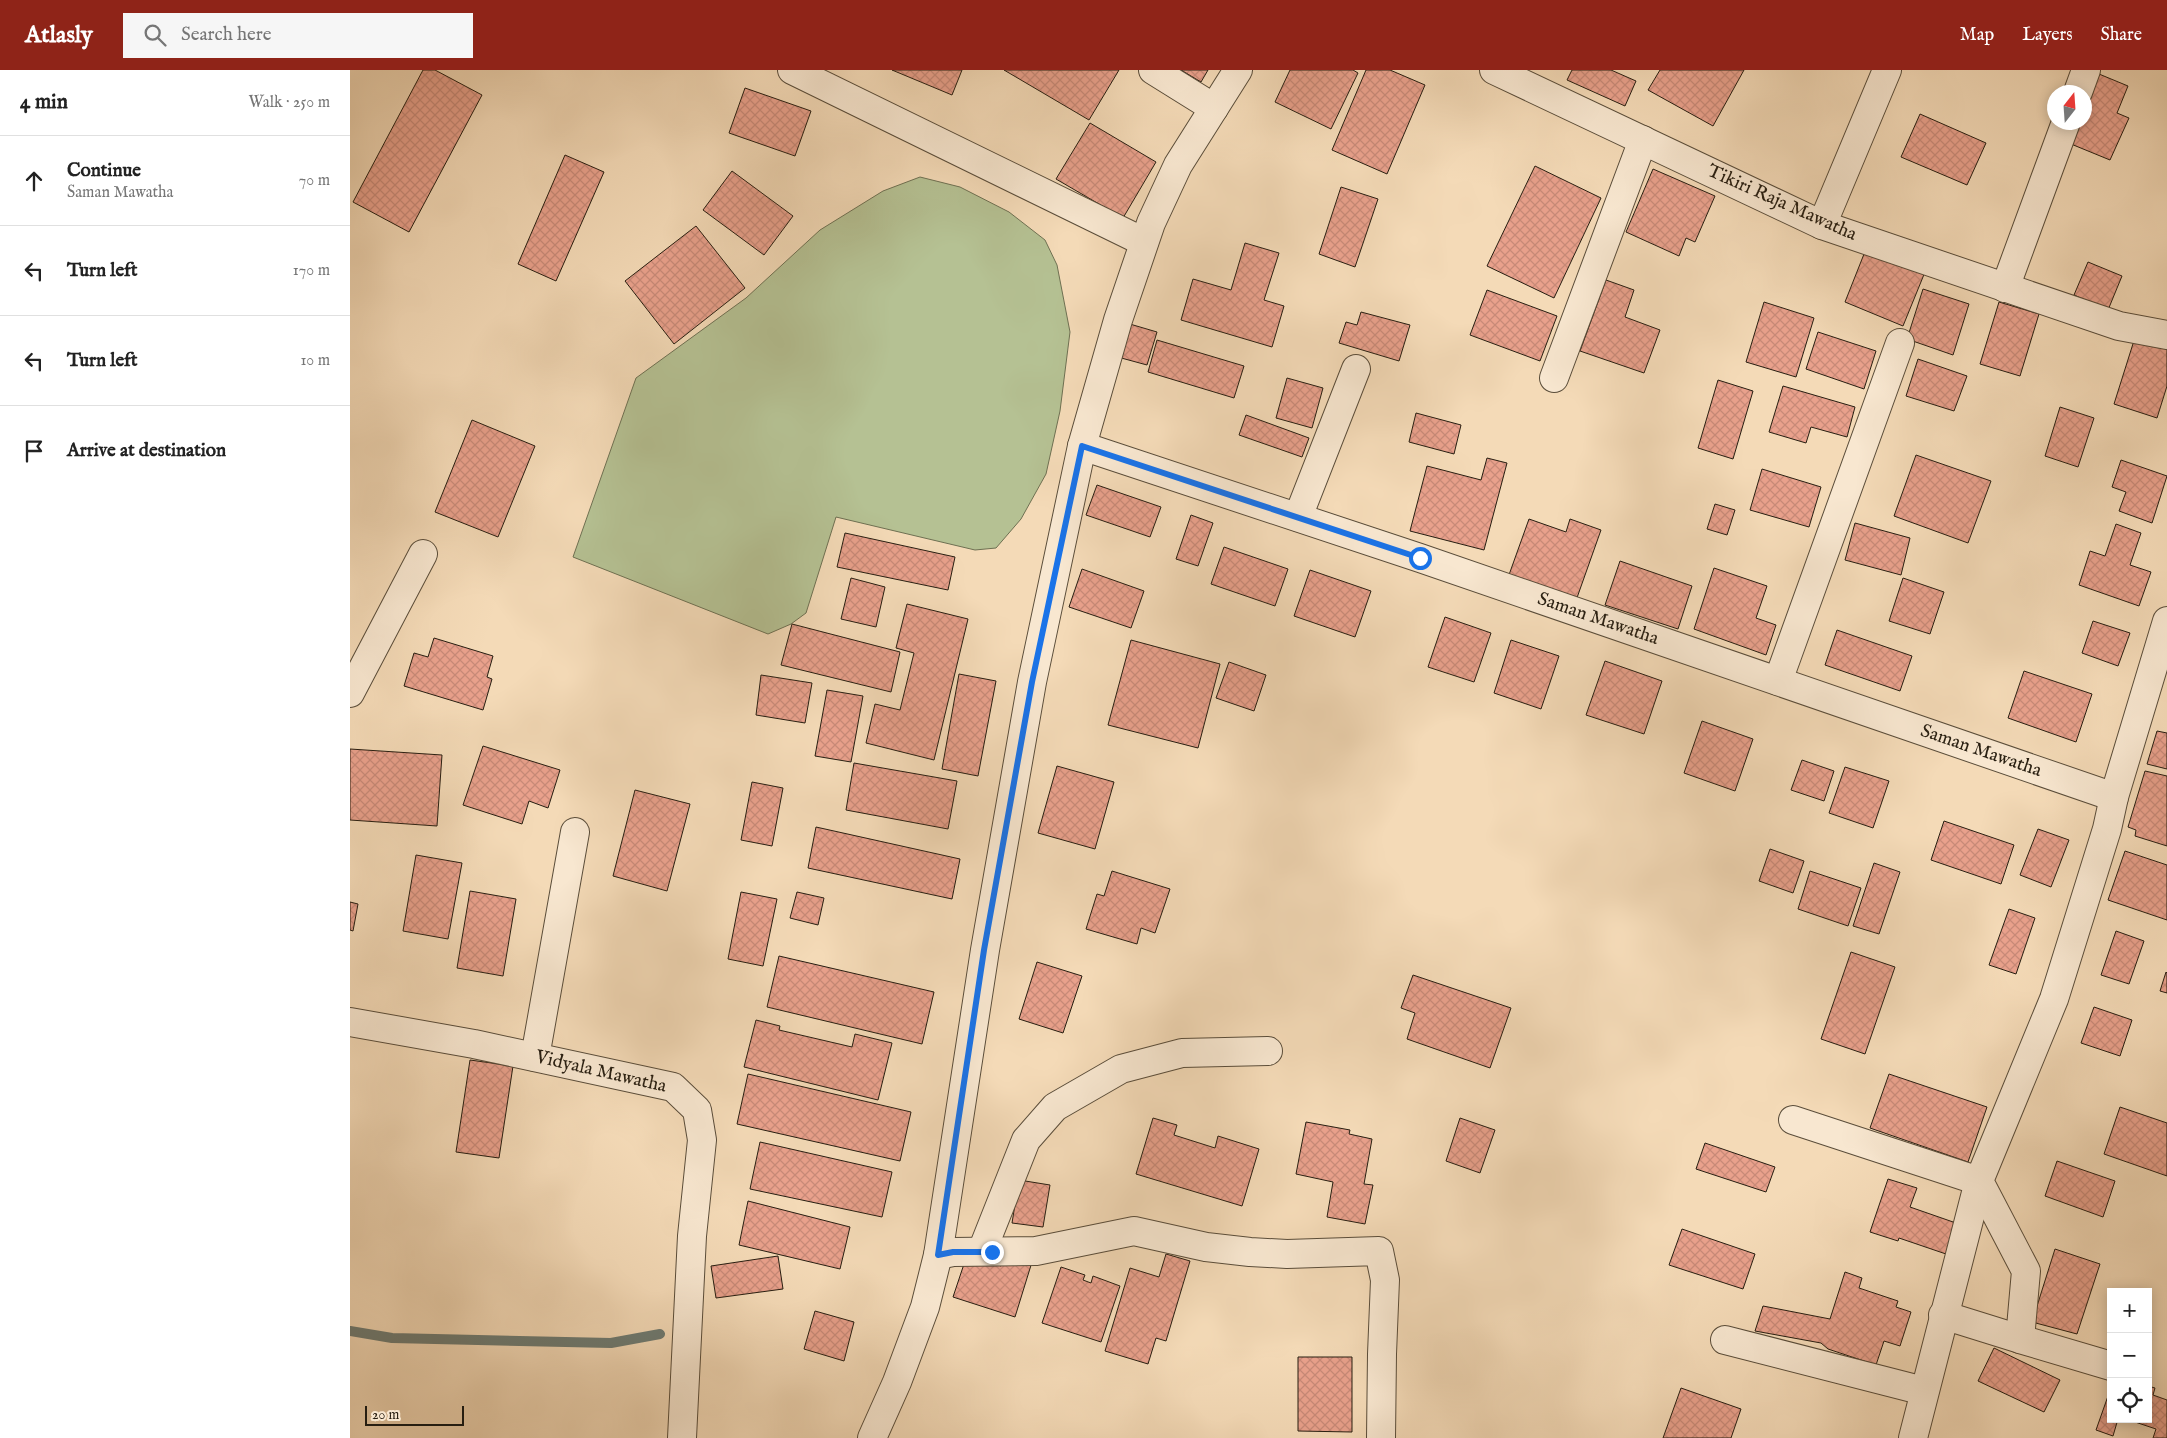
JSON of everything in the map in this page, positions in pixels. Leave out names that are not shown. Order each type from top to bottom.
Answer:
[{"type":"street","points":[[792,70],[1144,242]]},
{"type":"street","points":[[1153,70],[1214,108]]},
{"type":"street","points":[[872,1438],[897,1382],[925,1307],[938,1255],[988,931],[1032,682],[1082,446],[1118,320],[1144,242],[1163,195],[1178,164],[1238,70]]},
{"type":"street","points":[[1822,225],[1887,70]]},
{"type":"street","points":[[2081,85],[2086,70]]},
{"type":"street","name":"Tikiri Raja Mawatha","points":[[1506,72],[1643,140],[1822,225],[2118,326],[2167,335]]},
{"type":"street","points":[[2005,288],[2063,130]]},
{"type":"street","points":[[1554,378],[1643,140]]},
{"type":"street","points":[[1778,681],[1900,343]]},
{"type":"street","points":[[1298,517],[1356,369]]},
{"type":"street","name":"Saman Mawatha","points":[[1082,446],[1298,517],[2114,797]]},
{"type":"street","points":[[350,693],[423,554]]},
{"type":"street","points":[[1914,1438],[1924,1391],[1979,1181],[2054,999],[2107,828],[2114,797],[2167,621]]},
{"type":"street","points":[[535,1057],[575,832]]},
{"type":"street","name":"Vidyala Mawatha","points":[[350,1022],[535,1057],[673,1087],[697,1110],[702,1140],[692,1236],[682,1438]]},
{"type":"street","points":[[982,1251],[1026,1140],[1055,1107],[1121,1069],[1182,1053],[1268,1052]]},
{"type":"street","points":[[1793,1120],[1979,1181],[2026,1271],[2020,1339]]},
{"type":"street","points":[[938,1255],[982,1251],[1036,1251],[1134,1231],[1206,1247],[1250,1252],[1287,1254],[1379,1251],[1386,1280],[1382,1354],[1381,1438]]},
{"type":"street","points":[[1944,1315],[2107,1365]]},
{"type":"street","points":[[1725,1340],[1924,1391]]},
{"type":"green space","points":[[920,177],[960,187],[1009,212],[1045,240],[1057,265],[1070,332],[1060,411],[1046,474],[1021,519],[996,548],[975,550],[836,517],[806,613],[791,624],[768,634],[573,557],[636,378],[746,298],[820,230],[883,191]]},
{"type":"building","points":[[423,70],[435,70],[482,95],[409,232],[353,202]]},
{"type":"building","points":[[892,70],[962,70],[952,95]]},
{"type":"building","points":[[1004,70],[1119,70],[1089,120]]},
{"type":"building","points":[[1181,70],[1208,70],[1201,82]]},
{"type":"building","points":[[1290,70],[1353,70],[1358,73],[1331,129],[1275,102]]},
{"type":"building","points":[[1366,70],[1390,70],[1425,85],[1387,174],[1332,150]]},
{"type":"building","points":[[1572,70],[1611,70],[1636,81],[1625,106],[1567,80]]},
{"type":"building","points":[[1660,70],[1744,70],[1713,126],[1648,90]]},
{"type":"building","points":[[2099,74],[2128,86],[2117,113],[2129,118],[2110,160],[2071,144],[2077,130],[2092,130],[2092,91]]},
{"type":"building","points":[[745,88],[811,111],[795,156],[729,133]]},
{"type":"building","points":[[1920,114],[1986,143],[1967,185],[1901,157]]},
{"type":"building","points":[[1090,123],[1156,162],[1123,218],[1056,179]]},
{"type":"building","points":[[565,155],[604,172],[556,281],[518,264]]},
{"type":"building","points":[[1535,166],[1601,198],[1554,298],[1487,266]]},
{"type":"building","points":[[1653,169],[1715,196],[1695,242],[1686,238],[1679,256],[1626,232]]},
{"type":"building","points":[[732,171],[793,216],[764,255],[703,210]]},
{"type":"building","points":[[1341,187],[1378,199],[1355,267],[1319,254]]},
{"type":"building","points":[[696,226],[745,288],[674,344],[625,281]]},
{"type":"building","points":[[1245,243],[1279,253],[1264,300],[1284,306],[1272,347],[1181,320],[1193,279],[1231,290]]},
{"type":"building","points":[[1866,249],[1925,272],[1903,326],[1845,302]]},
{"type":"building","points":[[2088,262],[2122,276],[2108,310],[2074,295]]},
{"type":"building","points":[[1606,280],[1634,290],[1625,317],[1660,330],[1644,373],[1580,351]]},
{"type":"building","points":[[1923,289],[1969,304],[1953,355],[1907,339]]},
{"type":"building","points":[[1487,290],[1557,316],[1540,361],[1470,335]]},
{"type":"building","points":[[1764,302],[1814,318],[1796,377],[1746,362]]},
{"type":"building","points":[[1999,302],[2039,314],[2020,376],[1980,364]]},
{"type":"building","points":[[1361,312],[1410,325],[1399,361],[1339,343],[1346,322],[1357,325]]},
{"type":"building","points":[[1123,322],[1157,332],[1147,365],[1114,356]]},
{"type":"building","points":[[2137,331],[2167,340],[2167,386],[2157,418],[2114,404]]},
{"type":"building","points":[[1818,332],[1876,351],[1864,389],[1806,369]]},
{"type":"building","points":[[1157,340],[1244,366],[1234,398],[1148,372]]},
{"type":"building","points":[[1918,359],[1967,376],[1954,411],[1906,396]]},
{"type":"building","points":[[1287,378],[1323,388],[1312,428],[1276,418]]},
{"type":"building","points":[[1718,380],[1753,391],[1733,459],[1698,448]]},
{"type":"building","points":[[1783,386],[1855,407],[1847,437],[1811,427],[1806,443],[1769,432]]},
{"type":"building","points":[[2060,407],[2094,418],[2078,467],[2045,456]]},
{"type":"building","points":[[1416,413],[1461,425],[1454,454],[1409,442]]},
{"type":"building","points":[[1246,415],[1309,438],[1302,457],[1239,435]]},
{"type":"building","points":[[472,420],[535,446],[498,537],[435,512]]},
{"type":"building","points":[[1916,455],[1991,481],[1968,543],[1894,516]]},
{"type":"building","points":[[1487,458],[1507,463],[1484,550],[1410,531],[1427,466],[1481,480]]},
{"type":"building","points":[[2121,460],[2167,476],[2152,523],[2119,511],[2126,492],[2112,487]]},
{"type":"building","points":[[1762,469],[1821,487],[1809,527],[1750,510]]},
{"type":"building","points":[[1097,485],[1161,507],[1150,537],[1086,515]]},
{"type":"building","points":[[1715,504],[1735,510],[1727,535],[1707,529]]},
{"type":"building","points":[[1191,515],[1213,523],[1198,566],[1176,559]]},
{"type":"building","points":[[1529,519],[1566,532],[1570,519],[1601,530],[1573,609],[1505,586]]},
{"type":"building","points":[[1855,523],[1910,538],[1901,575],[1845,560]]},
{"type":"building","points":[[2116,524],[2141,533],[2130,565],[2151,572],[2139,606],[2079,585],[2090,551],[2105,556]]},
{"type":"building","points":[[845,533],[955,557],[948,590],[837,567]]},
{"type":"building","points":[[1224,547],[1288,569],[1275,606],[1211,584]]},
{"type":"building","points":[[1620,561],[1692,586],[1678,629],[1605,605]]},
{"type":"building","points":[[1714,568],[1767,586],[1756,618],[1776,625],[1766,655],[1694,629]]},
{"type":"building","points":[[1082,569],[1144,591],[1131,628],[1069,607]]},
{"type":"building","points":[[1310,570],[1371,591],[1355,637],[1294,616]]},
{"type":"building","points":[[851,578],[885,587],[876,627],[841,619]]},
{"type":"building","points":[[1903,578],[1944,592],[1930,634],[1889,621]]},
{"type":"building","points":[[907,604],[968,619],[934,760],[866,743],[875,704],[900,710],[914,653],[896,648]]},
{"type":"building","points":[[1445,617],[1491,633],[1474,682],[1428,667]]},
{"type":"building","points":[[2093,621],[2130,633],[2118,666],[2082,653]]},
{"type":"building","points":[[792,624],[900,652],[891,692],[781,665]]},
{"type":"building","points":[[1837,630],[1912,656],[1900,691],[1825,665]]},
{"type":"building","points":[[434,638],[493,656],[487,677],[492,679],[483,710],[404,686],[414,653],[428,657]]},
{"type":"building","points":[[1131,640],[1220,664],[1198,748],[1108,725]]},
{"type":"building","points":[[1511,640],[1559,656],[1541,709],[1494,693]]},
{"type":"building","points":[[1605,661],[1662,681],[1644,734],[1586,715]]},
{"type":"building","points":[[1229,662],[1266,675],[1254,711],[1216,698]]},
{"type":"building","points":[[2024,671],[2092,694],[2076,742],[2008,718]]},
{"type":"building","points":[[959,674],[996,681],[978,776],[942,769]]},
{"type":"building","points":[[761,675],[812,683],[805,723],[756,715]]},
{"type":"building","points":[[827,690],[863,696],[851,762],[815,756]]},
{"type":"building","points":[[1702,721],[1753,739],[1735,791],[1684,773]]},
{"type":"building","points":[[2157,731],[2167,733],[2167,769],[2147,764]]},
{"type":"building","points":[[483,746],[560,770],[548,808],[529,801],[522,824],[463,805]]},
{"type":"building","points":[[350,749],[442,755],[437,826],[350,820]]},
{"type":"building","points":[[1802,760],[1834,771],[1824,801],[1791,790]]},
{"type":"building","points":[[854,763],[957,781],[948,829],[846,810]]},
{"type":"building","points":[[1057,766],[1114,782],[1095,849],[1038,833]]},
{"type":"building","points":[[1845,767],[1889,781],[1873,828],[1829,813]]},
{"type":"building","points":[[2145,771],[2167,776],[2167,846],[2135,836],[2136,830],[2128,827]]},
{"type":"building","points":[[752,782],[783,788],[772,846],[741,840]]},
{"type":"building","points":[[635,790],[690,804],[667,891],[613,876]]},
{"type":"building","points":[[1944,821],[2014,845],[2001,884],[1931,860]]},
{"type":"building","points":[[816,827],[960,859],[952,899],[808,868]]},
{"type":"building","points":[[2038,829],[2069,840],[2051,887],[2020,875]]},
{"type":"building","points":[[1770,849],[1804,861],[1793,893],[1759,881]]},
{"type":"building","points":[[2125,851],[2167,865],[2167,920],[2108,900]]},
{"type":"building","points":[[416,855],[462,863],[448,939],[403,931]]},
{"type":"building","points":[[1874,863],[1900,872],[1879,934],[1853,926]]},
{"type":"building","points":[[1112,871],[1170,889],[1155,933],[1141,928],[1137,944],[1086,929],[1097,894],[1104,896]]},
{"type":"building","points":[[1810,871],[1861,888],[1848,926],[1798,909]]},
{"type":"building","points":[[470,891],[516,899],[503,976],[457,968]]},
{"type":"building","points":[[741,892],[777,899],[763,966],[728,959]]},
{"type":"building","points":[[797,892],[824,898],[818,925],[790,918]]},
{"type":"building","points":[[350,902],[358,904],[353,931],[350,930]]},
{"type":"building","points":[[2009,909],[2035,918],[2016,974],[1989,965]]},
{"type":"building","points":[[2116,931],[2144,941],[2129,984],[2101,975]]},
{"type":"building","points":[[1851,952],[1895,967],[1865,1054],[1821,1039]]},
{"type":"building","points":[[779,956],[934,992],[922,1044],[767,1007]]},
{"type":"building","points":[[1037,962],[1082,976],[1063,1033],[1019,1019]]},
{"type":"building","points":[[2167,973],[2167,993],[2160,991]]},
{"type":"building","points":[[1413,975],[1511,1008],[1490,1068],[1407,1039],[1415,1013],[1401,1008]]},
{"type":"building","points":[[2094,1007],[2132,1020],[2120,1056],[2081,1043]]},
{"type":"building","points":[[756,1020],[780,1026],[779,1030],[852,1047],[855,1034],[892,1043],[878,1100],[744,1067]]},
{"type":"building","points":[[470,1060],[513,1066],[499,1158],[456,1152]]},
{"type":"building","points":[[748,1074],[911,1112],[900,1161],[737,1124]]},
{"type":"building","points":[[1889,1074],[1987,1107],[1968,1162],[1870,1128]]},
{"type":"building","points":[[2120,1107],[2167,1123],[2167,1176],[2104,1154]]},
{"type":"building","points":[[1153,1118],[1177,1125],[1174,1135],[1215,1148],[1218,1136],[1259,1149],[1242,1206],[1136,1174]]},
{"type":"building","points":[[1460,1118],[1495,1130],[1480,1173],[1446,1161]]},
{"type":"building","points":[[1306,1122],[1350,1130],[1349,1134],[1372,1139],[1364,1184],[1373,1185],[1365,1224],[1327,1217],[1333,1182],[1296,1174]]},
{"type":"building","points":[[760,1142],[892,1172],[882,1217],[750,1189]]},
{"type":"building","points":[[1705,1143],[1775,1167],[1766,1192],[1696,1169]]},
{"type":"building","points":[[2057,1161],[2115,1181],[2103,1217],[2045,1196]]},
{"type":"building","points":[[1888,1179],[1917,1188],[1910,1207],[1956,1223],[1946,1254],[1899,1238],[1898,1241],[1870,1232]]},
{"type":"building","points":[[1019,1180],[1050,1185],[1043,1227],[1012,1223]]},
{"type":"building","points":[[748,1201],[850,1227],[840,1269],[739,1245]]},
{"type":"building","points":[[1682,1229],[1755,1254],[1743,1289],[1669,1265]]},
{"type":"building","points":[[2055,1249],[2100,1264],[2077,1334],[2032,1322]]},
{"type":"building","points":[[1005,1253],[1032,1262],[1015,1317],[953,1297],[967,1255],[1001,1266]]},
{"type":"building","points":[[1166,1254],[1190,1261],[1166,1341],[1156,1338],[1148,1364],[1105,1351],[1130,1268],[1159,1277]]},
{"type":"building","points":[[778,1256],[783,1289],[716,1298],[711,1266]]},
{"type":"building","points":[[1061,1267],[1085,1275],[1083,1280],[1091,1283],[1093,1276],[1120,1286],[1101,1342],[1042,1323]]},
{"type":"building","points":[[1845,1272],[1862,1278],[1859,1288],[1898,1301],[1896,1307],[1911,1312],[1900,1346],[1884,1341],[1876,1365],[1828,1349],[1821,1343],[1755,1331],[1763,1306],[1830,1319]]},
{"type":"building","points":[[815,1311],[854,1322],[844,1361],[804,1349]]},
{"type":"building","points":[[1994,1348],[2060,1380],[2044,1412],[1978,1381]]},
{"type":"building","points":[[1298,1357],[1352,1357],[1352,1432],[1298,1431]]},
{"type":"building","points":[[2152,1387],[2155,1388],[2153,1395],[2167,1400],[2167,1438],[2153,1438],[2156,1429],[2138,1423],[2152,1423]]},
{"type":"building","points":[[1681,1388],[1741,1409],[1731,1438],[1663,1438]]},
{"type":"building","points":[[2107,1399],[2107,1423],[2117,1423],[2113,1436],[2096,1430]]},
{"type":"waterway","points":[[350,1331],[392,1338],[611,1343],[660,1334]]},
{"type":"route","points":[[992,1252],[953,1252],[938,1255],[984,950],[1032,682],[1082,446],[1420,558]]}]
